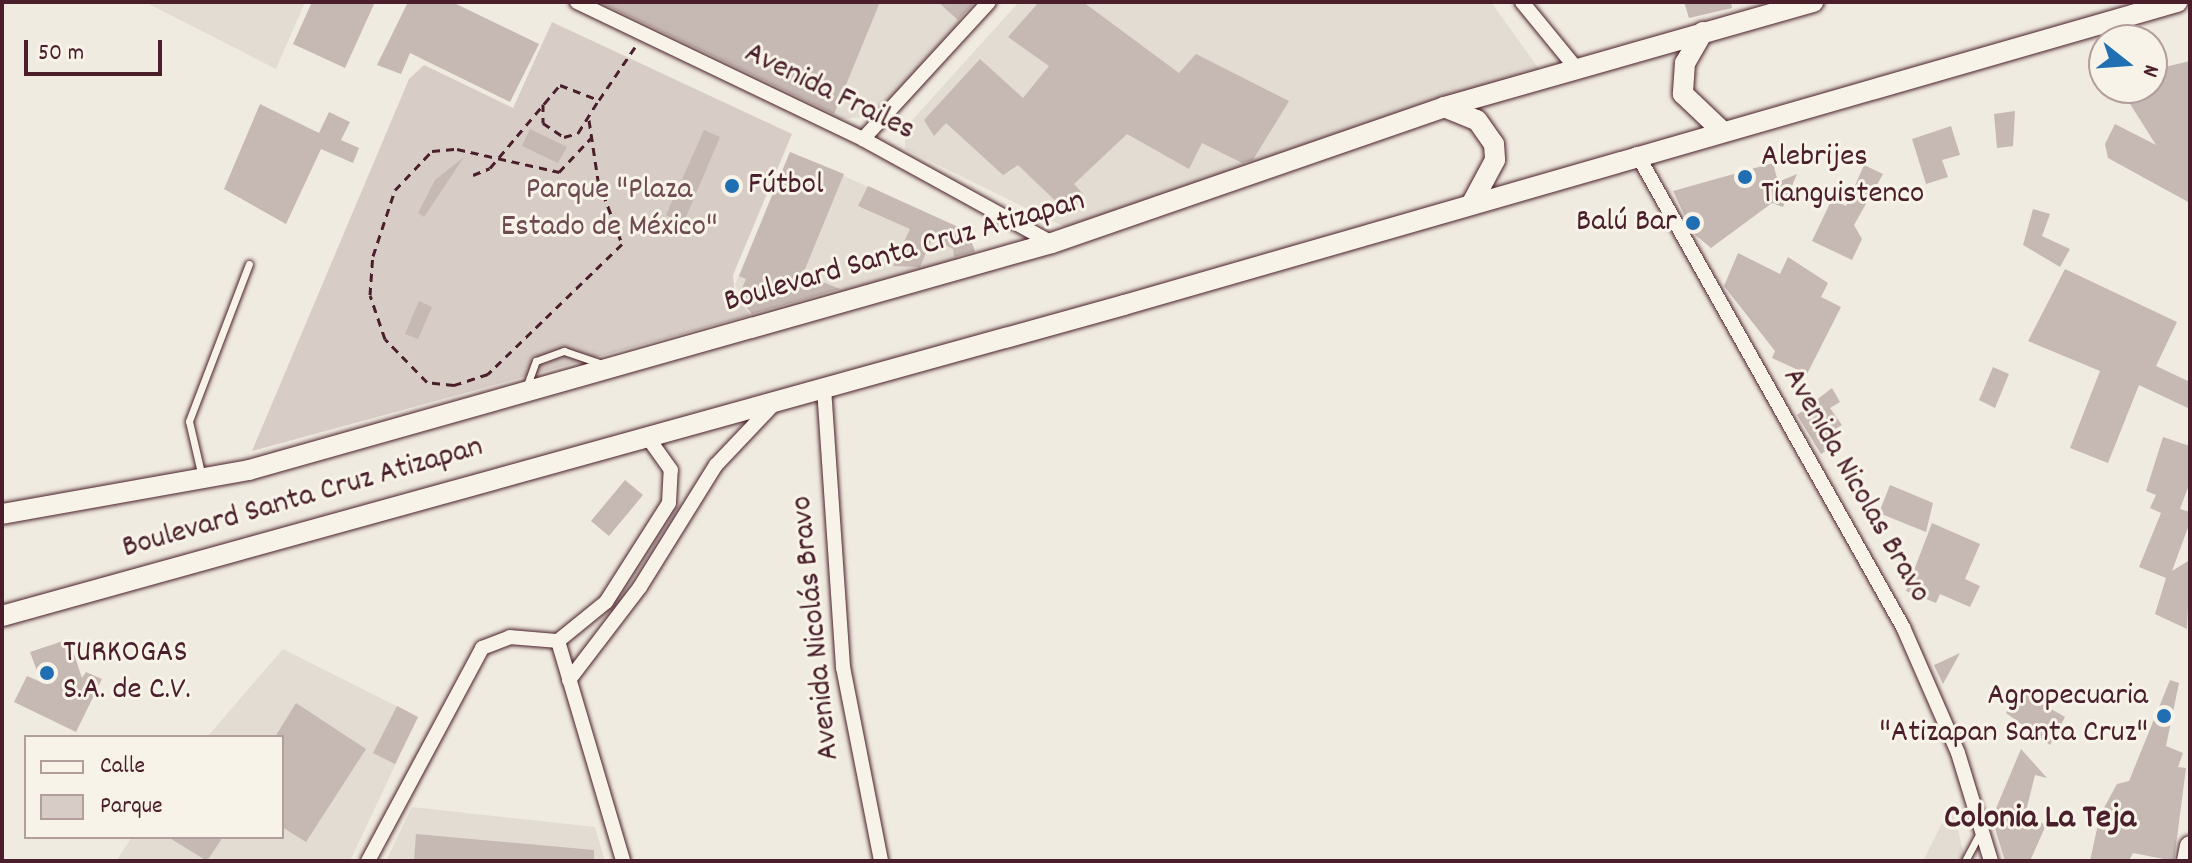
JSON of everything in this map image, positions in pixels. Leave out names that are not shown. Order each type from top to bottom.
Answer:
[{"type":"main road","name":"Boulevard Santa Cruz Atizapan","points":[[2,514],[202,479],[610,368],[1052,243],[1444,107],[1813,2]]},
{"type":"main road","points":[[1703,32],[1685,63],[1683,94],[1722,131],[2177,2]]},
{"type":"main road","points":[[1444,107],[1477,120],[1494,144],[1495,160],[1473,201]]},
{"type":"main road","name":"Boulevard Santa Cruz Atizapan","points":[[2,616],[824,388],[1722,131]]},
{"type":"main road","points":[[2187,861],[2190,849]]},
{"type":"street","name":"Avenida Frailes","points":[[577,2],[863,139],[1052,243]]},
{"type":"street","points":[[863,139],[989,2]]},
{"type":"street","points":[[1522,2],[1576,68]]},
{"type":"street","name":"Avenida Nicolas Bravo","points":[[1637,154],[1903,627],[1958,753],[1991,861]]},
{"type":"street","name":"Avenida Nicolás Bravo","points":[[824,388],[843,667],[881,861]]},
{"type":"street","points":[[569,680],[640,587],[716,465],[779,399]]},
{"type":"street","points":[[368,861],[476,656],[510,637],[558,641],[606,602],[669,503],[671,470],[646,435]]},
{"type":"street","points":[[558,641],[623,861]]},
{"type":"lane","points":[[202,479],[189,421],[249,264]]},
{"type":"lane","points":[[525,392],[536,361],[564,351],[610,368]]},
{"type":"lane","points":[[1965,861],[1982,829]]},
{"type":"path","points":[[546,98],[541,116],[554,135],[570,137],[589,120],[644,34]]},
{"type":"path","points":[[473,175],[497,160],[560,85],[599,100]]},
{"type":"path","points":[[589,120],[598,180],[623,235],[617,252],[488,374],[454,385],[427,382],[400,360],[377,324],[370,295],[383,217],[395,190],[432,151],[457,149],[559,172],[591,138]]},
{"type":"shaded area","points":[[145,2],[305,2],[276,69]]},
{"type":"shaded area","points":[[588,2],[977,2],[875,115],[831,121]]},
{"type":"shaded area","points":[[1019,2],[1491,2],[1539,69],[1069,229],[905,149],[905,128]]},
{"type":"shaded area","points":[[790,152],[967,231],[975,252],[970,260],[755,323],[735,285]]},
{"type":"shaded area","points":[[283,649],[418,717],[350,861],[116,861],[131,839],[284,839],[284,735],[209,735]]},
{"type":"shaded area","points":[[1951,805],[1966,861],[1923,861]]},
{"type":"shaded area","points":[[412,807],[595,827],[605,861],[386,861]]},
{"type":"green space","name":"Parque \"Plaza Estado de México\"","points":[[552,22],[792,134],[733,275],[735,296],[751,315],[252,451],[409,79],[424,65],[513,108]]},
{"type":"building","points":[[312,2],[375,2],[345,68],[293,44]]},
{"type":"building","points":[[408,2],[452,2],[539,44],[510,102],[410,53],[401,74],[377,65]]},
{"type":"building","points":[[600,2],[880,2],[834,114]]},
{"type":"building","points":[[938,2],[975,2],[958,20]]},
{"type":"building","points":[[1039,2],[1083,2],[1179,73],[1196,54],[1289,101],[1253,160],[1242,163],[1202,143],[1189,169],[1127,134],[1074,184],[1084,195],[1067,212],[1018,165],[1003,175],[946,123],[934,136],[924,120],[980,59],[1023,98],[1049,66],[1008,37]]},
{"type":"building","points":[[1684,2],[1731,2],[1732,8],[1689,18]]},
{"type":"building","points":[[2190,61],[2190,203],[2108,158],[2105,144],[2115,124],[2156,145],[2130,104],[2168,104],[2168,66]]},
{"type":"building","points":[[260,104],[319,133],[329,112],[350,122],[341,140],[359,148],[353,163],[321,149],[286,224],[224,189]]},
{"type":"building","points":[[2015,111],[2013,146],[1997,148],[1994,114]]},
{"type":"building","points":[[1951,126],[1960,155],[1942,160],[1948,177],[1926,184],[1912,139]]},
{"type":"building","points":[[530,129],[567,147],[558,163],[522,146]]},
{"type":"building","points":[[704,130],[720,137],[683,224],[666,215]]},
{"type":"building","points":[[790,152],[844,174],[803,274],[840,289],[752,314],[738,298],[746,279],[739,276]]},
{"type":"building","points":[[464,157],[424,217],[418,213],[435,180]]},
{"type":"building","points":[[1773,163],[1778,182],[1797,174],[1783,207],[1772,203],[1711,248],[1693,233],[1673,191]]},
{"type":"building","points":[[1864,165],[1883,174],[1854,225],[1862,239],[1852,260],[1812,241],[1832,199],[1846,206]]},
{"type":"building","points":[[868,186],[967,231],[975,251],[954,257],[953,249],[932,239],[920,267],[893,266],[910,229],[858,206]]},
{"type":"building","points":[[2033,209],[2050,214],[2042,236],[2070,249],[2060,267],[2023,245]]},
{"type":"building","points":[[1738,253],[1780,274],[1788,257],[1828,283],[1821,297],[1841,307],[1807,374],[1772,358],[1775,351],[1724,286]]},
{"type":"building","points":[[2065,269],[2177,322],[2156,366],[2190,382],[2190,409],[2139,385],[2108,463],[2070,448],[2100,371],[2028,341]]},
{"type":"building","points":[[419,301],[432,307],[418,339],[405,334]]},
{"type":"building","points":[[1993,367],[2009,374],[1995,408],[1979,400]]},
{"type":"building","points":[[1832,388],[1840,402],[1830,408],[1842,425],[1830,432],[1835,445],[1821,454],[1797,415]]},
{"type":"building","points":[[2163,437],[2190,446],[2190,482],[2180,509],[2190,512],[2190,522],[2172,571],[2190,560],[2187,629],[2155,614],[2166,578],[2139,567],[2161,513],[2150,508],[2156,495],[2146,491]]},
{"type":"building","points":[[625,480],[643,495],[609,536],[591,521]]},
{"type":"building","points":[[1890,485],[1933,503],[1926,532],[1879,513]]},
{"type":"building","points":[[1932,523],[1980,544],[1965,579],[1980,586],[1970,607],[1940,594],[1936,603],[1906,591]]},
{"type":"building","points":[[69,639],[82,678],[86,672],[102,679],[76,732],[14,702],[27,676],[41,682],[30,652]]},
{"type":"building","points":[[1960,653],[1943,684],[1934,665]]},
{"type":"building","points":[[2170,680],[2179,683],[2166,746],[2183,753],[2178,767],[2186,768],[2174,861],[2133,853],[2129,861],[2090,861],[2100,815],[2117,784],[2129,781]]},
{"type":"building","points":[[2018,690],[2065,717],[2050,745],[2006,713]]},
{"type":"building","points":[[296,703],[366,749],[306,842],[284,828],[284,735],[276,735]]},
{"type":"building","points":[[397,706],[418,717],[395,764],[373,753]]},
{"type":"building","points":[[2021,749],[2047,778],[2035,775],[2025,815],[2046,825],[2030,861],[2005,861],[1992,818]]},
{"type":"building","points":[[416,834],[594,850],[594,861],[414,861]]},
{"type":"building","points":[[171,839],[222,839],[207,861]]},
{"type":"place","name":"Alebrijes Tianguistenco","points":[[1745,177]]},
{"type":"place","name":"Fútbol","points":[[732,186]]},
{"type":"place","name":"Balú Bar","points":[[1693,223]]},
{"type":"place","name":"TURKOGAS S.A. de C.V.","points":[[47,673]]},
{"type":"place","name":"Agropecuaria \"Atizapan Santa Cruz\"","points":[[2164,716]]},
{"type":"district","name":"Colonia La Teja","points":[[2040,820]]}]
